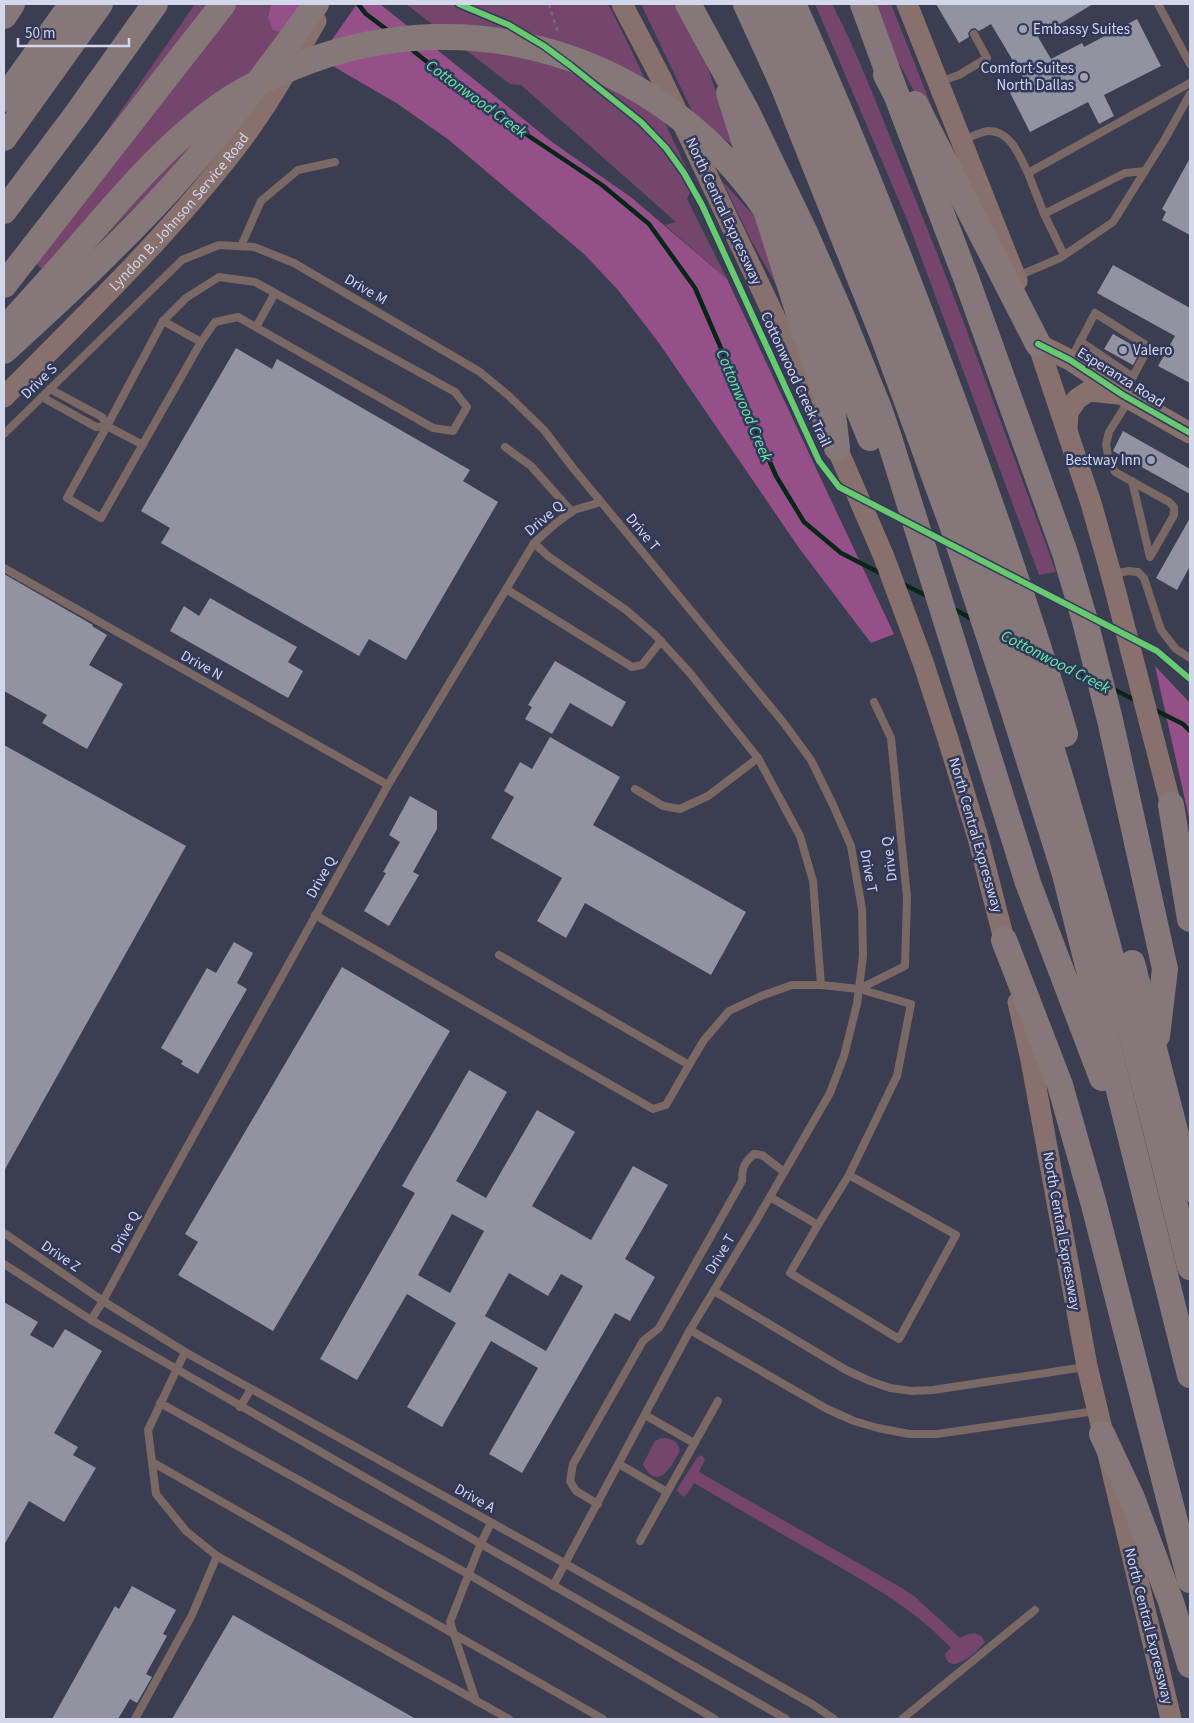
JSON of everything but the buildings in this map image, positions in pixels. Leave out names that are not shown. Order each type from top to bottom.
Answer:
[{"type":"highway","points":[[4,16],[12,4]]},
{"type":"highway","points":[[4,99],[72,4]]},
{"type":"highway","points":[[4,138],[100,4]]},
{"type":"highway","points":[[4,211],[76,115],[155,4]]},
{"type":"highway","points":[[4,285],[223,4]]},
{"type":"highway","points":[[4,350],[81,280],[171,188],[297,41],[316,4]]},
{"type":"highway","points":[[688,4],[746,110],[806,235],[829,286],[883,420],[1028,883],[1115,1112],[1136,1154]]},
{"type":"highway","points":[[701,4],[787,280],[833,414],[837,448]]},
{"type":"highway","points":[[746,4],[782,83],[913,415],[954,530],[1012,706],[1065,874],[1190,1376]]},
{"type":"highway","points":[[772,4],[843,171],[930,392],[1045,726],[1115,969],[1190,1267]]},
{"type":"highway","points":[[794,4],[904,270],[968,440],[1009,559],[1068,744],[1114,899],[1190,1189]]},
{"type":"highway","points":[[850,4],[896,94]]},
{"type":"highway","points":[[861,4],[966,278],[1065,553],[1077,592],[1119,759],[1165,970],[1155,1052]]},
{"type":"highway","points":[[861,4],[1038,344]]},
{"type":"highway","points":[[4,330],[165,152],[216,108],[267,78],[335,52],[385,41],[424,37],[452,36],[490,39],[531,46],[572,59],[626,83],[663,105],[683,120],[730,164],[773,220],[796,259],[806,281],[870,438],[964,682]]},
{"type":"highway","points":[[1171,805],[1190,919]]},
{"type":"highway","points":[[1004,940],[1060,1085],[1096,1214],[1190,1580]]},
{"type":"highway","points":[[1100,1422],[1132,1498],[1171,1602],[1190,1665]]},
{"type":"main road","name":"Lyndon B. Johnson Service Road","points":[[4,397],[121,278],[188,206],[222,165],[255,122],[297,41],[326,4]]},
{"type":"main road","name":"North Central Expressway","points":[[622,4],[662,80],[837,448],[884,557],[923,662],[978,838],[1004,940],[1031,1060],[1087,1366],[1171,1719]]},
{"type":"main road","points":[[907,4],[963,140],[1016,277],[1091,503],[1190,876]]},
{"type":"main road","name":"Esperanza Road","points":[[1038,344],[1129,390],[1190,433]]},
{"type":"main road","points":[[1067,432],[1068,412],[1076,399],[1089,391],[1129,390]]},
{"type":"lane","points":[[1158,4],[1190,64]]},
{"type":"lane","points":[[939,82],[959,75],[987,58],[974,34]]},
{"type":"lane","points":[[1028,173],[1190,84]]},
{"type":"lane","points":[[1016,277],[1064,256],[1113,222],[1190,94]]},
{"type":"lane","points":[[963,140],[988,130],[1002,134],[1015,147],[1064,256]]},
{"type":"lane","points":[[241,246],[261,201],[298,170],[335,162]]},
{"type":"lane","points":[[1044,214],[1125,173],[1145,171]]},
{"type":"lane","name":"Drive M","points":[[93,347],[182,260],[218,245],[254,247],[294,263],[480,372],[509,396],[544,430],[601,502]]},
{"type":"lane","points":[[219,277],[255,282],[275,294],[455,392],[467,406],[454,431],[433,428],[238,317],[215,322],[201,342],[101,518],[67,498],[163,321],[186,298],[219,277]]},
{"type":"lane","points":[[256,327],[275,294]]},
{"type":"lane","points":[[1070,360],[1095,313],[1149,347],[1109,432],[1106,444],[1108,456],[1115,472],[1132,481],[1169,502],[1174,507],[1174,515],[1150,557],[1132,481]]},
{"type":"lane","points":[[163,321],[201,342]]},
{"type":"lane","points":[[1080,341],[1129,390]]},
{"type":"lane","name":"Drive S","points":[[4,434],[93,347]]},
{"type":"lane","points":[[50,389],[102,417],[107,426]]},
{"type":"lane","points":[[42,397],[96,427],[107,426],[143,445]]},
{"type":"lane","points":[[505,448],[531,466],[572,512]]},
{"type":"lane","name":"Drive Q","points":[[90,1320],[103,1301],[388,785],[534,543],[572,512],[601,502]]},
{"type":"lane","name":"Drive T","points":[[553,1586],[690,1330],[830,1093],[844,1056],[858,1004],[863,956],[862,909],[852,846],[810,760],[783,722],[601,502]]},
{"type":"lane","points":[[534,543],[548,556],[626,610],[661,641],[689,672],[758,758],[800,836],[813,881],[820,985]]},
{"type":"lane","name":"Drive N","points":[[4,568],[388,785]]},
{"type":"lane","points":[[1113,581],[1129,572],[1138,572],[1144,578],[1161,630],[1176,649],[1190,658]]},
{"type":"lane","points":[[506,589],[632,667],[642,665],[661,641]]},
{"type":"lane","name":"Drive Q","points":[[859,989],[905,966],[908,897],[891,738],[874,702]]},
{"type":"lane","points":[[635,789],[663,806],[680,810],[708,796],[758,758]]},
{"type":"lane","points":[[315,916],[653,1109],[666,1105],[704,1040],[729,1011],[761,996],[792,985],[820,985],[859,989],[911,1004],[898,1076],[849,1175],[790,1273],[899,1340],[956,1235],[849,1175]]},
{"type":"lane","points":[[499,956],[689,1065]]},
{"type":"lane","points":[[598,1504],[576,1491],[570,1481],[573,1464],[577,1456],[643,1341],[658,1328],[664,1319],[742,1181],[744,1163],[754,1154],[762,1154],[784,1172]]},
{"type":"lane","points":[[770,1197],[818,1225]]},
{"type":"lane","name":"Drive Z","points":[[4,1233],[103,1301]]},
{"type":"lane","points":[[4,1264],[90,1320],[786,1719]]},
{"type":"lane","name":"Drive T","points":[[714,1291],[846,1370],[890,1388],[912,1391],[933,1390],[1087,1366]]},
{"type":"lane","name":"Drive A","points":[[103,1301],[185,1352],[566,1564],[812,1704],[834,1719]]},
{"type":"lane","points":[[690,1330],[827,1410],[878,1428],[909,1434],[937,1434],[1100,1422]]},
{"type":"lane","points":[[185,1352],[148,1430],[156,1494],[186,1531],[217,1556],[509,1719]]},
{"type":"lane","points":[[240,1407],[251,1389]]},
{"type":"lane","points":[[640,1541],[718,1401]]},
{"type":"lane","points":[[160,1403],[468,1574],[715,1719]]},
{"type":"lane","points":[[645,1415],[694,1443]]},
{"type":"lane","points":[[152,1462],[603,1719]]},
{"type":"lane","points":[[619,1464],[668,1492]]},
{"type":"lane","points":[[476,1701],[450,1622],[480,1544],[491,1523]]},
{"type":"lane","points":[[135,1719],[192,1615],[217,1556]]},
{"type":"lane","points":[[902,1719],[1035,1610]]},
{"type":"shaded area","points":[[195,4],[271,4],[268,18],[282,32],[203,134],[149,193],[59,282],[18,250],[104,135]]},
{"type":"shaded area","points":[[271,4],[301,4],[282,32],[273,30],[268,18]]},
{"type":"shaded area","points":[[357,4],[380,4],[552,142],[632,198],[727,279],[894,634],[871,643],[799,548],[659,343],[618,290],[584,254],[449,140],[398,104],[319,58]]},
{"type":"shaded area","points":[[406,4],[608,4],[694,183],[687,199],[727,279],[665,225],[676,222],[521,85],[510,84]]},
{"type":"shaded area","points":[[641,4],[687,4],[734,147],[693,113]]},
{"type":"shaded area","points":[[815,4],[832,4],[860,63],[922,215],[1056,572],[1039,575],[908,222]]},
{"type":"shaded area","points":[[867,4],[891,4],[949,150],[947,152]]},
{"type":"shaded area","points":[[723,182],[756,218],[779,290],[751,240]]},
{"type":"shaded area","points":[[1155,666],[1190,703],[1190,822]]},
{"type":"shaded area","points":[[661,1438],[673,1440],[680,1450],[668,1470],[659,1477],[648,1472],[643,1464],[655,1441]]},
{"type":"shaded area","points":[[701,1455],[705,1459],[699,1472],[900,1587],[914,1596],[960,1638],[977,1634],[985,1642],[964,1661],[952,1664],[947,1661],[945,1654],[951,1648],[936,1633],[904,1607],[871,1585],[694,1483],[684,1497],[677,1491],[679,1486],[696,1459]]},
{"type":"waterway","name":"Cottonwood Creek","points":[[358,4],[366,14],[390,32]]},
{"type":"waterway","name":"Cottonwood Creek","points":[[411,49],[472,98],[602,185],[649,224],[695,288],[776,476],[804,522],[841,553],[882,574]]},
{"type":"waterway","name":"Cottonwood Creek","points":[[901,583],[929,597]]},
{"type":"waterway","name":"Cottonwood Creek","points":[[952,608],[974,620]]},
{"type":"waterway","name":"Cottonwood Creek","points":[[1053,659],[1090,678]]},
{"type":"waterway","name":"Cottonwood Creek","points":[[1111,688],[1137,701]]},
{"type":"waterway","name":"Cottonwood Creek","points":[[1153,709],[1183,724],[1190,731]]},
{"type":"cycle path","name":"Cottonwood Creek Trail","points":[[459,4],[509,25],[544,46],[641,122],[666,148],[684,173],[702,205],[819,461],[839,487],[1157,651],[1190,679]]},
{"type":"cycle path","points":[[1038,344],[1070,360],[1123,395],[1190,433]]},
{"type":"place","name":"Embassy Suites","points":[[1023,29]]},
{"type":"place","name":"Comfort Suites North Dallas","points":[[1084,77]]},
{"type":"place","name":"Valero","points":[[1123,350]]},
{"type":"place","name":"Bestway Inn","points":[[1151,460]]}]
